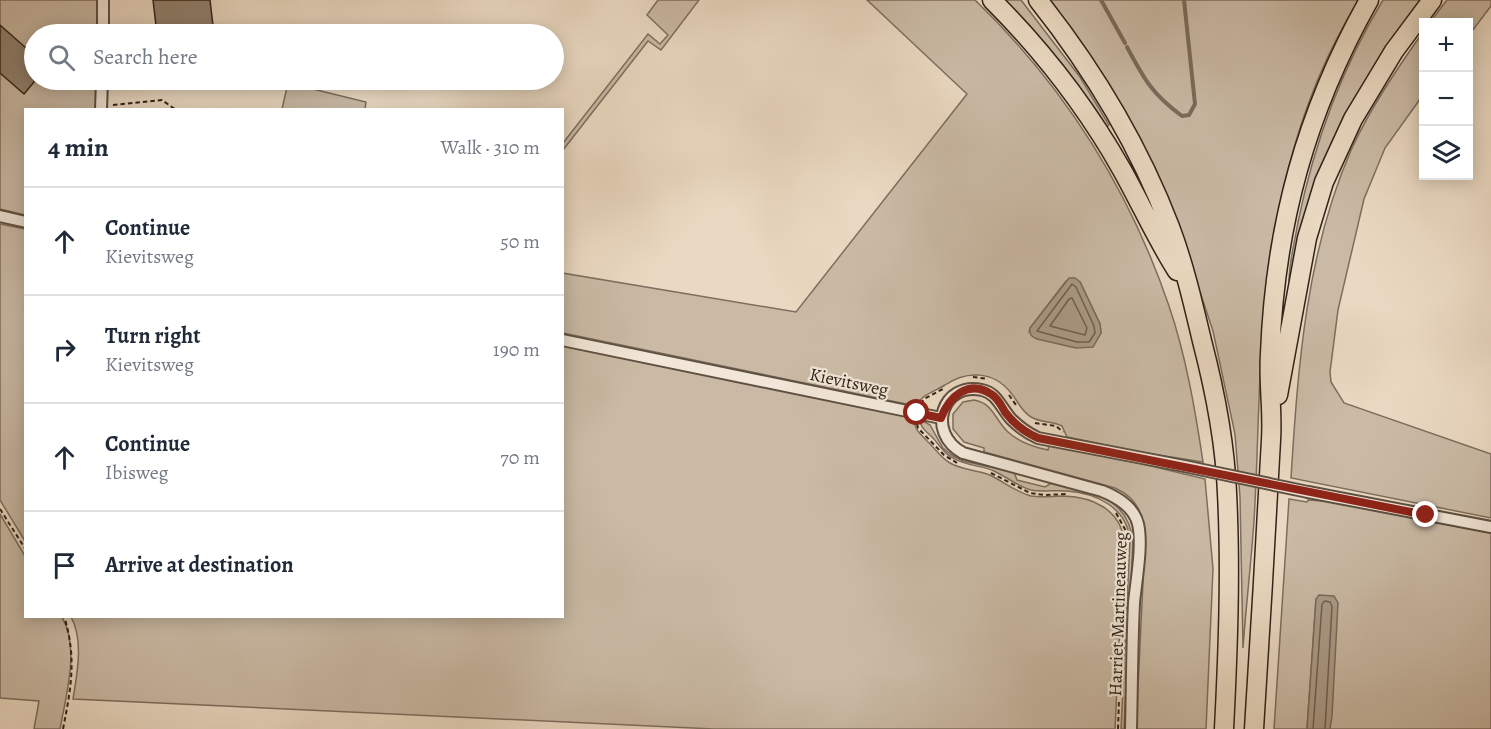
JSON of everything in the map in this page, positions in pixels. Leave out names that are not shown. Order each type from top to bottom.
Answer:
[{"type":"highway","points":[[992,0],[1039,51],[1083,108],[1122,170],[1158,241],[1190,290]]},
{"type":"highway","points":[[1038,0],[1090,73],[1129,140],[1151,182],[1170,228],[1190,290],[1215,389],[1227,491],[1228,604],[1224,729]]},
{"type":"highway","points":[[1254,729],[1271,435],[1270,354],[1277,268],[1305,143],[1321,96],[1346,41],[1369,0]]},
{"type":"highway","points":[[1271,435],[1302,265],[1324,182],[1353,119],[1388,61],[1432,0]]},
{"type":"street","points":[[103,0],[103,24]]},
{"type":"street","points":[[101,108],[102,90]]},
{"type":"street","points":[[0,216],[24,222]]},
{"type":"street","name":"Kievitsweg","points":[[564,340],[941,418]]},
{"type":"street","points":[[941,418],[953,396],[967,390],[985,390],[998,400],[1020,428],[1038,438],[1491,527]]},
{"type":"street","name":"Harriet Martineauweg","points":[[941,418],[941,426],[947,441],[963,453],[1102,491],[1123,502],[1132,512],[1138,525],[1139,544],[1134,603],[1131,729]]},
{"type":"path","points":[[101,108],[162,100],[173,108]]},
{"type":"path","points":[[917,413],[918,428],[944,455],[964,466]]},
{"type":"path","points":[[986,471],[1030,493],[1071,494]]},
{"type":"path","name":"Harriet Martineauweg","points":[[1111,508],[1118,514],[1126,531],[1124,586]]},
{"type":"path","points":[[0,509],[24,547]]},
{"type":"path","points":[[63,729],[72,685],[71,639],[65,618]]},
{"type":"path","name":"Harriet Martineauweg","points":[[1118,729],[1119,693]]},
{"type":"shaded area","points":[[0,0],[97,0],[97,24],[24,24],[24,90],[96,90],[96,108],[24,108],[24,215],[0,209]]},
{"type":"shaded area","points":[[658,0],[699,0],[661,50],[648,41],[564,149],[564,142],[648,34],[660,44],[668,35],[647,15]]},
{"type":"shaded area","points":[[867,0],[975,0],[1007,33],[1065,104],[1114,180],[1153,263],[1169,306],[1185,363],[1203,462],[1067,437],[1062,426],[1031,417],[997,380],[980,375],[953,380],[925,396],[916,406],[564,333],[564,273],[796,312],[967,94]],"holes":[[[1066,281],[1080,282],[1100,324],[1101,333],[1029,332]]]},
{"type":"shaded area","points":[[1004,0],[1021,0],[1080,77],[1109,125],[1106,127],[1059,61]]},
{"type":"shaded area","points":[[1048,0],[1359,0],[1338,37],[1304,116],[1281,199],[1273,241],[1263,325],[1254,521],[1243,648],[1240,497],[1235,434],[1213,331],[1178,226]]},
{"type":"shaded area","points":[[1383,0],[1421,0],[1357,96],[1331,146],[1307,211],[1289,281],[1298,222],[1321,136],[1354,53]]},
{"type":"shaded area","points":[[1447,0],[1491,0],[1491,6],[1473,30],[1473,18],[1433,18]]},
{"type":"shaded area","points":[[1419,38],[1419,101],[1385,148],[1364,199],[1338,310],[1330,372],[1331,382],[1344,403],[1491,454],[1491,518],[1291,478],[1301,352],[1314,269],[1336,187],[1359,133],[1385,88]]},
{"type":"shaded area","points":[[286,90],[317,90],[366,102],[365,108],[282,108]]},
{"type":"shaded area","points":[[0,224],[24,229],[24,539],[0,500]]},
{"type":"shaded area","points":[[564,345],[914,418],[915,426],[920,433],[950,463],[990,475],[1031,496],[1075,497],[1104,507],[1117,521],[1124,541],[1115,729],[714,729],[73,699],[78,668],[75,626],[71,618],[564,618]]},
{"type":"shaded area","points":[[974,400],[990,408],[1012,436],[1032,446],[1048,450],[1049,445],[1205,479],[1213,569],[1206,729],[1136,729],[1145,540],[1143,523],[1135,503],[1115,488],[984,452],[984,448],[964,442],[953,429],[953,414],[963,402]]},
{"type":"shaded area","points":[[920,419],[930,425],[943,448],[963,461],[1014,472],[1017,480],[1045,487],[1053,482],[1094,493],[1116,505],[1124,514],[1130,526],[1133,542],[1124,729],[1121,729],[1130,540],[1123,519],[1109,504],[1089,495],[1067,491],[1031,490],[994,471],[956,460],[946,453],[924,429]]},
{"type":"shaded area","points":[[1289,499],[1307,502],[1308,500],[1325,501],[1491,533],[1491,729],[1330,729],[1334,666],[1316,599],[1307,729],[1274,729]]},
{"type":"shaded area","points":[[0,514],[24,554],[24,618],[62,618],[67,629],[71,657],[60,729],[34,729],[39,701],[0,698]]},
{"type":"water","points":[[1069,278],[1075,278],[1080,282],[1100,324],[1101,333],[1093,347],[1076,348],[1037,339],[1030,334],[1030,328]]},
{"type":"water","points":[[1319,595],[1334,596],[1338,603],[1332,716],[1330,729],[1307,729],[1316,599]]},
{"type":"building","points":[[153,0],[210,0],[213,24],[156,24]]},
{"type":"building","points":[[0,25],[24,46],[24,90],[27,90],[24,94],[0,73]]},
{"type":"waterway","points":[[1101,0],[1125,43]]},
{"type":"waterway","points":[[1127,47],[1156,93],[1182,116],[1189,115],[1195,104],[1184,0]]},
{"type":"route","points":[[917,413],[941,418],[953,396],[967,390],[985,390],[998,400],[1020,428],[1038,438],[1426,515]]}]
